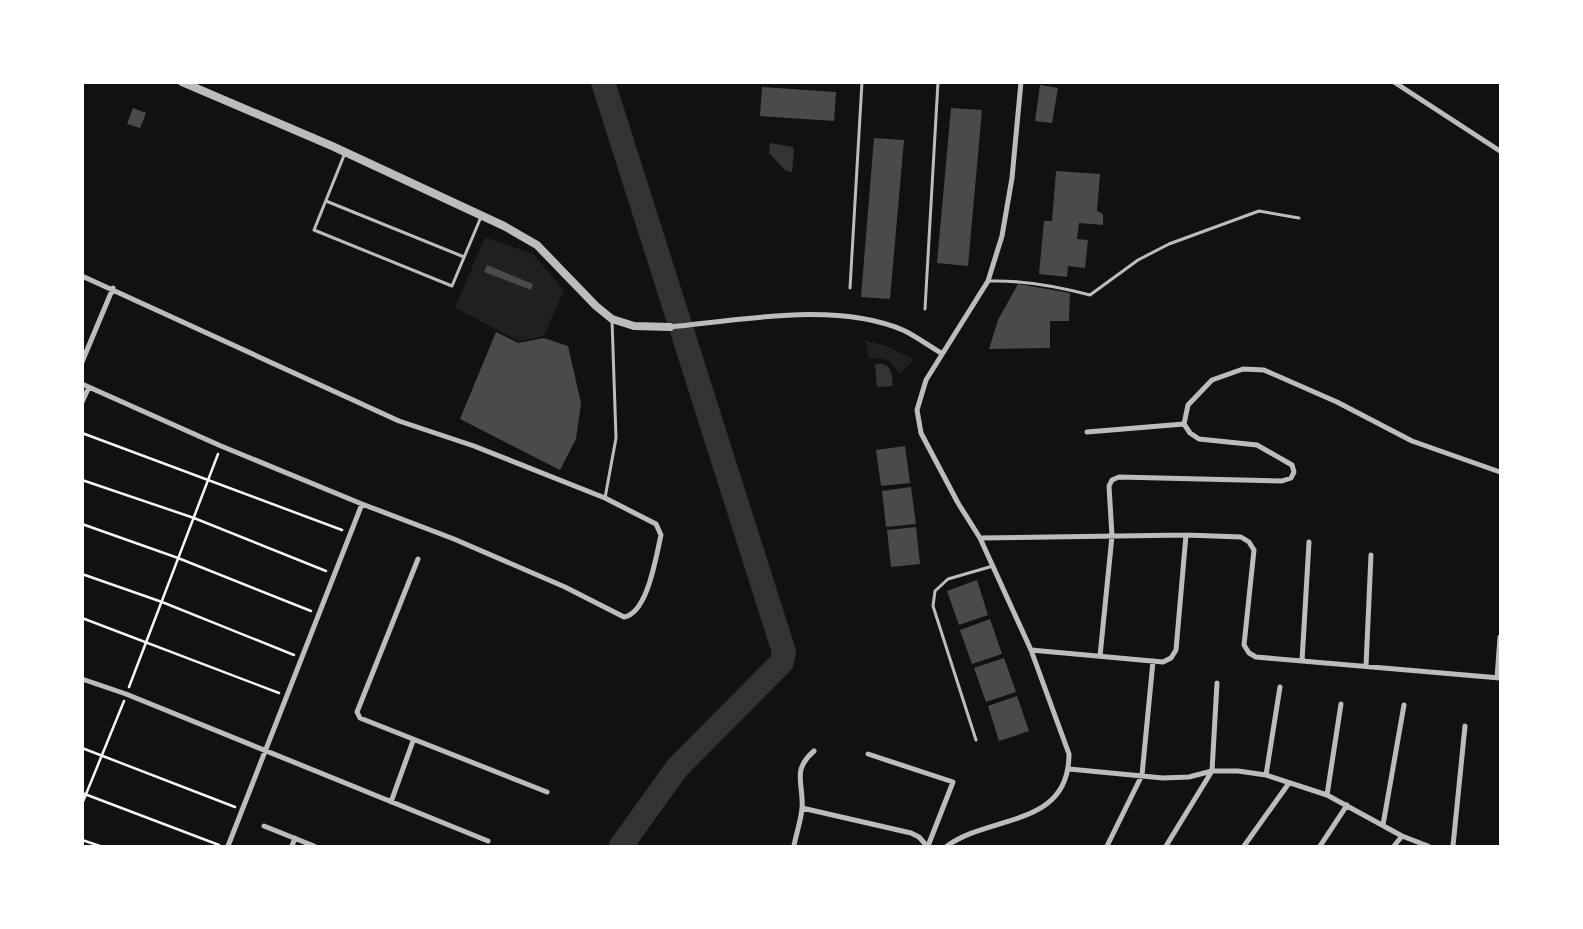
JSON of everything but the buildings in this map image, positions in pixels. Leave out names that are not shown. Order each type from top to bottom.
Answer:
[{"type":"street","points":[[182,82],[346,152],[537,245],[596,306],[612,319],[634,326],[670,328],[806,314],[850,317],[904,331],[940,353]]},
{"type":"street","points":[[947,846],[960,838],[1033,813],[1061,791],[1069,769],[1069,754],[1031,650],[980,538],[958,503],[921,433],[917,410],[926,380],[940,353],[988,281],[1002,236],[1012,178],[1021,82]]},
{"type":"street","points":[[1394,82],[1500,151]]},
{"type":"street","points":[[82,276],[113,288],[399,421],[466,443],[605,498],[656,524],[661,535],[646,591],[641,604],[631,616],[624,617],[565,587],[454,539],[362,504],[221,446],[82,384]]},
{"type":"street","points":[[82,362],[113,288]]},
{"type":"street","points":[[1100,656],[1112,536],[1109,486],[1112,480],[1119,477],[1272,482],[1291,478],[1294,472],[1292,465],[1257,445],[1199,439],[1190,434],[1184,424],[1188,405],[1212,380],[1243,369],[1264,370],[1336,402],[1412,441],[1500,472]]},
{"type":"street","points":[[82,402],[89,387]]},
{"type":"street","points":[[1087,432],[1184,424]]},
{"type":"street","points":[[228,846],[267,752],[362,504]]},
{"type":"street","points":[[980,538],[1186,535],[1241,537],[1249,542],[1254,550],[1244,645],[1249,653],[1256,657],[1499,678],[1500,637]]},
{"type":"street","points":[[1031,650],[1163,662],[1171,658],[1176,650],[1186,535]]},
{"type":"street","points":[[1302,661],[1310,542]]},
{"type":"street","points":[[1366,666],[1371,555]]},
{"type":"street","points":[[418,558],[357,712],[364,721],[547,792]]},
{"type":"street","points":[[1107,846],[1142,775],[1153,661]]},
{"type":"street","points":[[82,679],[126,694],[488,841]]},
{"type":"street","points":[[1166,846],[1212,771],[1217,683]]},
{"type":"street","points":[[1266,775],[1280,687]]},
{"type":"street","points":[[1327,795],[1341,704]]},
{"type":"street","points":[[1383,825],[1404,705]]},
{"type":"street","points":[[1453,846],[1465,726]]},
{"type":"street","points":[[391,802],[413,740]]},
{"type":"street","points":[[794,846],[802,808],[800,770],[804,759],[814,751]]},
{"type":"street","points":[[802,808],[911,833],[919,837],[928,846],[953,782],[868,754]]},
{"type":"street","points":[[1069,769],[1163,778],[1189,777],[1212,771],[1238,771],[1266,775],[1327,795],[1402,836],[1428,846]]},
{"type":"street","points":[[1244,846],[1288,783]]},
{"type":"street","points":[[1320,846],[1347,805]]},
{"type":"street","points":[[264,826],[314,846]]},
{"type":"street","points":[[1394,846],[1402,836]]},
{"type":"street","points":[[292,846],[295,838]]},
{"type":"lane","points":[[850,288],[862,82]]},
{"type":"lane","points":[[925,309],[938,82]]},
{"type":"lane","points":[[346,152],[314,230],[452,286],[481,217]]},
{"type":"lane","points":[[326,201],[464,257]]},
{"type":"lane","points":[[988,281],[1012,280],[1052,285],[1090,295],[1138,260],[1169,244],[1259,212],[1298,218]]},
{"type":"lane","points":[[605,498],[616,438],[612,319]]},
{"type":"lane","points":[[976,740],[933,606],[935,591],[948,579],[994,566]]},
{"type":"path","points":[[82,433],[351,533]]},
{"type":"path","points":[[82,804],[147,641],[221,446]]},
{"type":"path","points":[[82,480],[194,518],[335,574]]},
{"type":"path","points":[[82,524],[178,558],[319,614]]},
{"type":"path","points":[[82,574],[162,602],[303,658]]},
{"type":"path","points":[[82,618],[147,641],[288,697]]},
{"type":"path","points":[[82,748],[243,810]]},
{"type":"path","points":[[82,793],[223,846]]},
{"type":"path","points":[[82,840],[100,846]]},
{"type":"shaded area","points":[[770,143],[793,147],[792,172],[786,171],[769,153]]},
{"type":"shaded area","points":[[485,237],[533,254],[564,290],[544,336],[519,341],[455,308]]},
{"type":"shaded area","points":[[865,340],[887,346],[914,360],[899,374],[888,360],[869,358]]},
{"type":"shaded area","points":[[875,364],[885,365],[890,369],[893,386],[877,387]]},
{"type":"waterway","points":[[603,82],[784,652],[782,662],[677,768],[621,846]]}]
